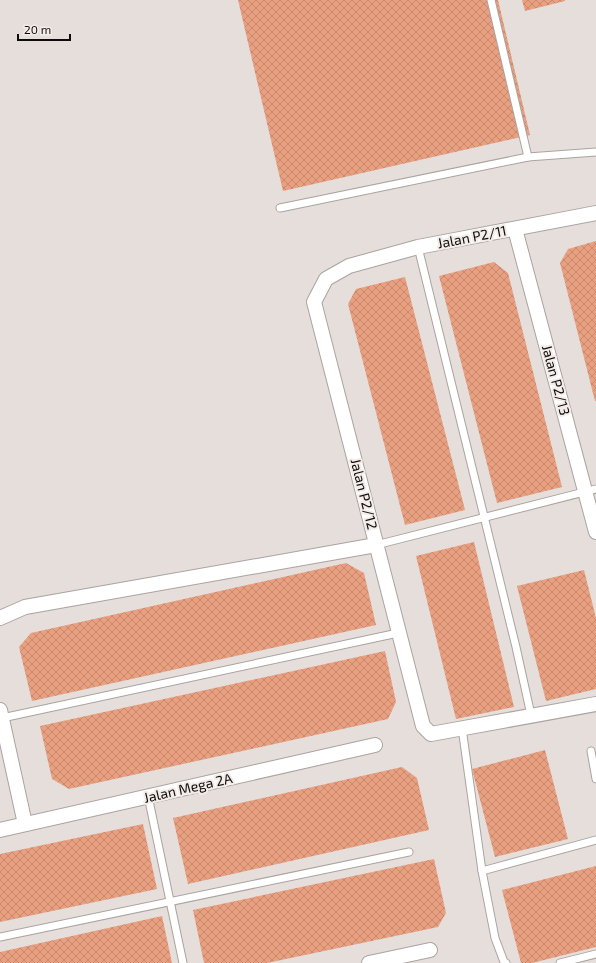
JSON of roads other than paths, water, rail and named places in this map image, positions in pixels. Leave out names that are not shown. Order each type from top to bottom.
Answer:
[{"type":"street","name":"Jalan P2/11","points":[[349,266],[418,248],[596,212]]},
{"type":"street","name":"Jalan P2/13","points":[[515,229],[591,490],[596,532]]},
{"type":"street","name":"Jalan P2/12","points":[[349,266],[326,279],[314,302],[423,726],[431,734],[462,728]]},
{"type":"street","points":[[0,618],[24,607],[376,545]]},
{"type":"street","points":[[462,728],[596,704]]},
{"type":"street","points":[[1,714],[25,824]]},
{"type":"street","name":"Jalan Mega 2A","points":[[0,830],[375,746]]},
{"type":"street","points":[[369,963],[430,950]]},
{"type":"lane","points":[[490,0],[528,157]]},
{"type":"lane","points":[[280,208],[528,157],[596,152]]},
{"type":"lane","points":[[418,248],[485,518],[531,715]]},
{"type":"lane","points":[[376,545],[591,490]]},
{"type":"lane","points":[[1,714],[398,633]]},
{"type":"lane","points":[[462,728],[482,871],[495,938],[506,963]]},
{"type":"lane","points":[[591,751],[596,779]]},
{"type":"lane","points":[[148,796],[182,963]]},
{"type":"lane","points":[[482,871],[596,840]]},
{"type":"lane","points":[[0,937],[409,852]]},
{"type":"lane","points":[[560,963],[596,954]]}]
